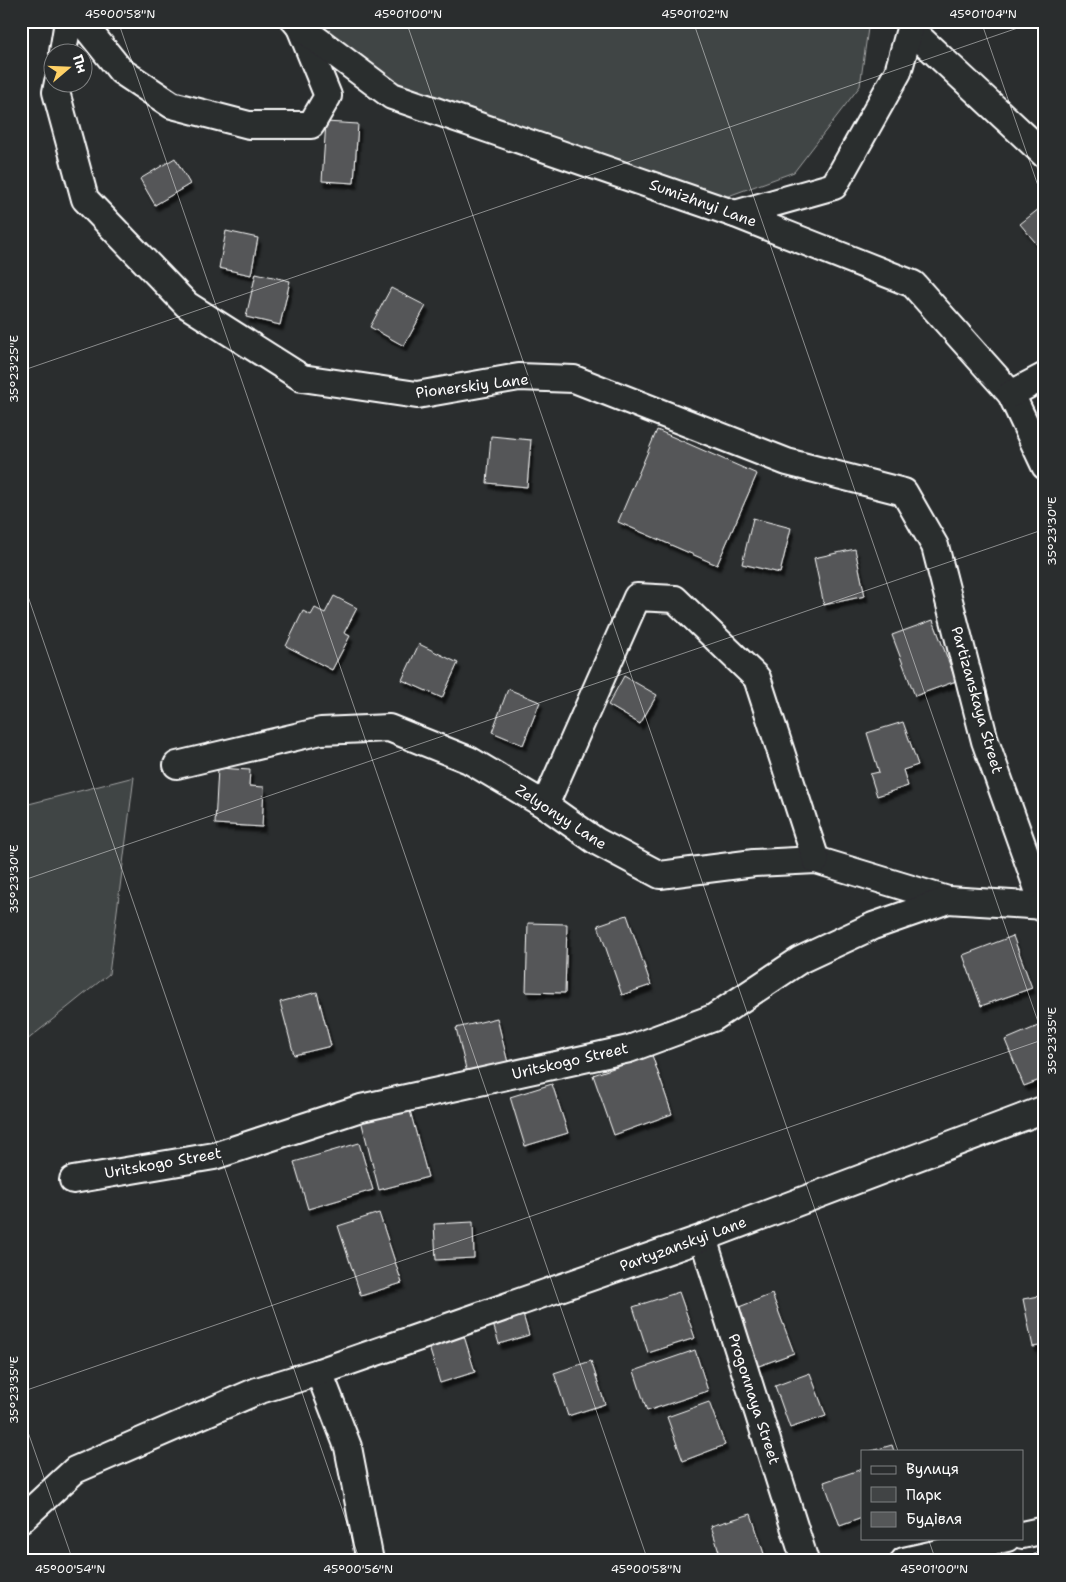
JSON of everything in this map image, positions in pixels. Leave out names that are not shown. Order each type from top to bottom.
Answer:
[{"type":"street","points":[[65,42],[68,21]]},
{"type":"street","points":[[81,21],[121,70],[172,105],[249,125],[311,125],[328,96],[298,24]]},
{"type":"street","name":"Sumizhnyi Lane","points":[[298,24],[392,96],[735,214],[913,284],[1011,394],[1045,466]]},
{"type":"street","points":[[735,214],[834,186],[898,72],[910,25],[1045,155]]},
{"type":"street","name":"Pionerskiy Lane","points":[[56,92],[85,199],[187,305],[302,378],[417,395],[519,377],[574,379],[787,462],[904,492],[935,546]]},
{"type":"street","points":[[1011,394],[1045,376]]},
{"type":"street","name":"Partizanskaya Street","points":[[935,546],[985,741],[1044,907]]},
{"type":"street","points":[[545,805],[637,597],[675,599],[757,678],[816,860]]},
{"type":"street","name":"Zelyonyy Lane","points":[[177,765],[321,731],[389,728],[469,760],[545,805],[596,841],[660,875],[754,863],[816,860],[948,900]]},
{"type":"street","name":"Uritskogo Street","points":[[73,1180],[214,1156],[361,1108],[628,1049],[713,1018],[800,960],[873,926],[948,900],[1044,907]]},
{"type":"street","name":"Partyzanskyi Lane","points":[[21,1520],[75,1470],[257,1391],[319,1372],[703,1238],[1045,1109]]},
{"type":"street","name":"Progonnaya Street","points":[[703,1238],[805,1561]]},
{"type":"street","points":[[319,1372],[348,1447],[370,1561]]},
{"type":"street","points":[[1024,1535],[1045,1530]]},
{"type":"street","points":[[904,1561],[998,1540]]},
{"type":"green space","points":[[314,21],[869,21],[860,86],[794,172],[720,199],[385,81]]},
{"type":"green space","points":[[134,777],[109,974],[21,1045],[21,806]]},
{"type":"building","points":[[326,122],[358,124],[354,183],[322,181]]},
{"type":"building","points":[[175,158],[190,184],[155,205],[140,179]]},
{"type":"building","points":[[1045,204],[1045,254],[1020,224]]},
{"type":"building","points":[[226,231],[258,238],[251,275],[219,268]]},
{"type":"building","points":[[256,273],[290,281],[280,325],[246,317]]},
{"type":"building","points":[[391,288],[426,306],[404,346],[370,327]]},
{"type":"building","points":[[657,430],[757,474],[717,565],[618,522]]},
{"type":"building","points":[[491,436],[531,440],[527,487],[487,483]]},
{"type":"building","points":[[753,518],[791,528],[780,573],[742,564]]},
{"type":"building","points":[[855,549],[865,596],[824,605],[814,558]]},
{"type":"building","points":[[334,596],[357,608],[344,633],[350,636],[332,670],[286,646],[303,611],[311,615],[315,608],[325,613]]},
{"type":"building","points":[[933,620],[956,681],[915,696],[892,635]]},
{"type":"building","points":[[419,644],[458,663],[442,698],[402,680]]},
{"type":"building","points":[[624,676],[657,695],[640,724],[608,705]]},
{"type":"building","points":[[508,689],[540,702],[523,745],[492,732]]},
{"type":"building","points":[[903,722],[918,765],[903,770],[908,786],[877,796],[870,774],[879,772],[867,733]]},
{"type":"building","points":[[218,768],[250,770],[249,786],[264,787],[262,827],[215,824]]},
{"type":"building","points":[[627,915],[651,985],[622,995],[598,925]]},
{"type":"building","points":[[528,923],[567,924],[565,993],[526,992]]},
{"type":"building","points":[[1013,936],[1032,988],[981,1006],[963,955]]},
{"type":"building","points":[[317,992],[331,1046],[294,1055],[280,1002]]},
{"type":"building","points":[[497,1018],[510,1071],[469,1081],[456,1028]]},
{"type":"building","points":[[1045,1023],[1045,1078],[1024,1086],[1005,1040]]},
{"type":"building","points":[[652,1055],[672,1114],[614,1135],[593,1075]]},
{"type":"building","points":[[552,1084],[568,1133],[525,1146],[510,1097]]},
{"type":"building","points":[[409,1107],[428,1177],[379,1190],[361,1120]]},
{"type":"building","points":[[359,1143],[373,1190],[308,1209],[294,1162]]},
{"type":"building","points":[[379,1213],[402,1283],[361,1296],[338,1226]]},
{"type":"building","points":[[473,1222],[474,1258],[436,1260],[434,1224]]},
{"type":"building","points":[[679,1292],[695,1338],[648,1353],[633,1307]]},
{"type":"building","points":[[772,1294],[794,1353],[756,1367],[734,1309]]},
{"type":"building","points":[[1045,1295],[1045,1345],[1033,1347],[1023,1299]]},
{"type":"building","points":[[521,1308],[529,1335],[499,1344],[491,1317]]},
{"type":"building","points":[[464,1336],[475,1372],[440,1383],[429,1347]]},
{"type":"building","points":[[695,1350],[708,1391],[647,1411],[634,1371]]},
{"type":"building","points":[[591,1361],[605,1404],[568,1416],[554,1373]]},
{"type":"building","points":[[810,1373],[826,1416],[790,1428],[775,1386]]},
{"type":"building","points":[[709,1402],[725,1445],[683,1461],[667,1417]]},
{"type":"building","points":[[892,1445],[894,1450],[874,1450]]},
{"type":"building","points":[[861,1469],[861,1518],[840,1526],[824,1482]]},
{"type":"building","points":[[751,1514],[766,1560],[722,1561],[711,1526]]},
{"type":"building","points":[[1045,1546],[1045,1561],[1042,1561],[1038,1548]]}]
